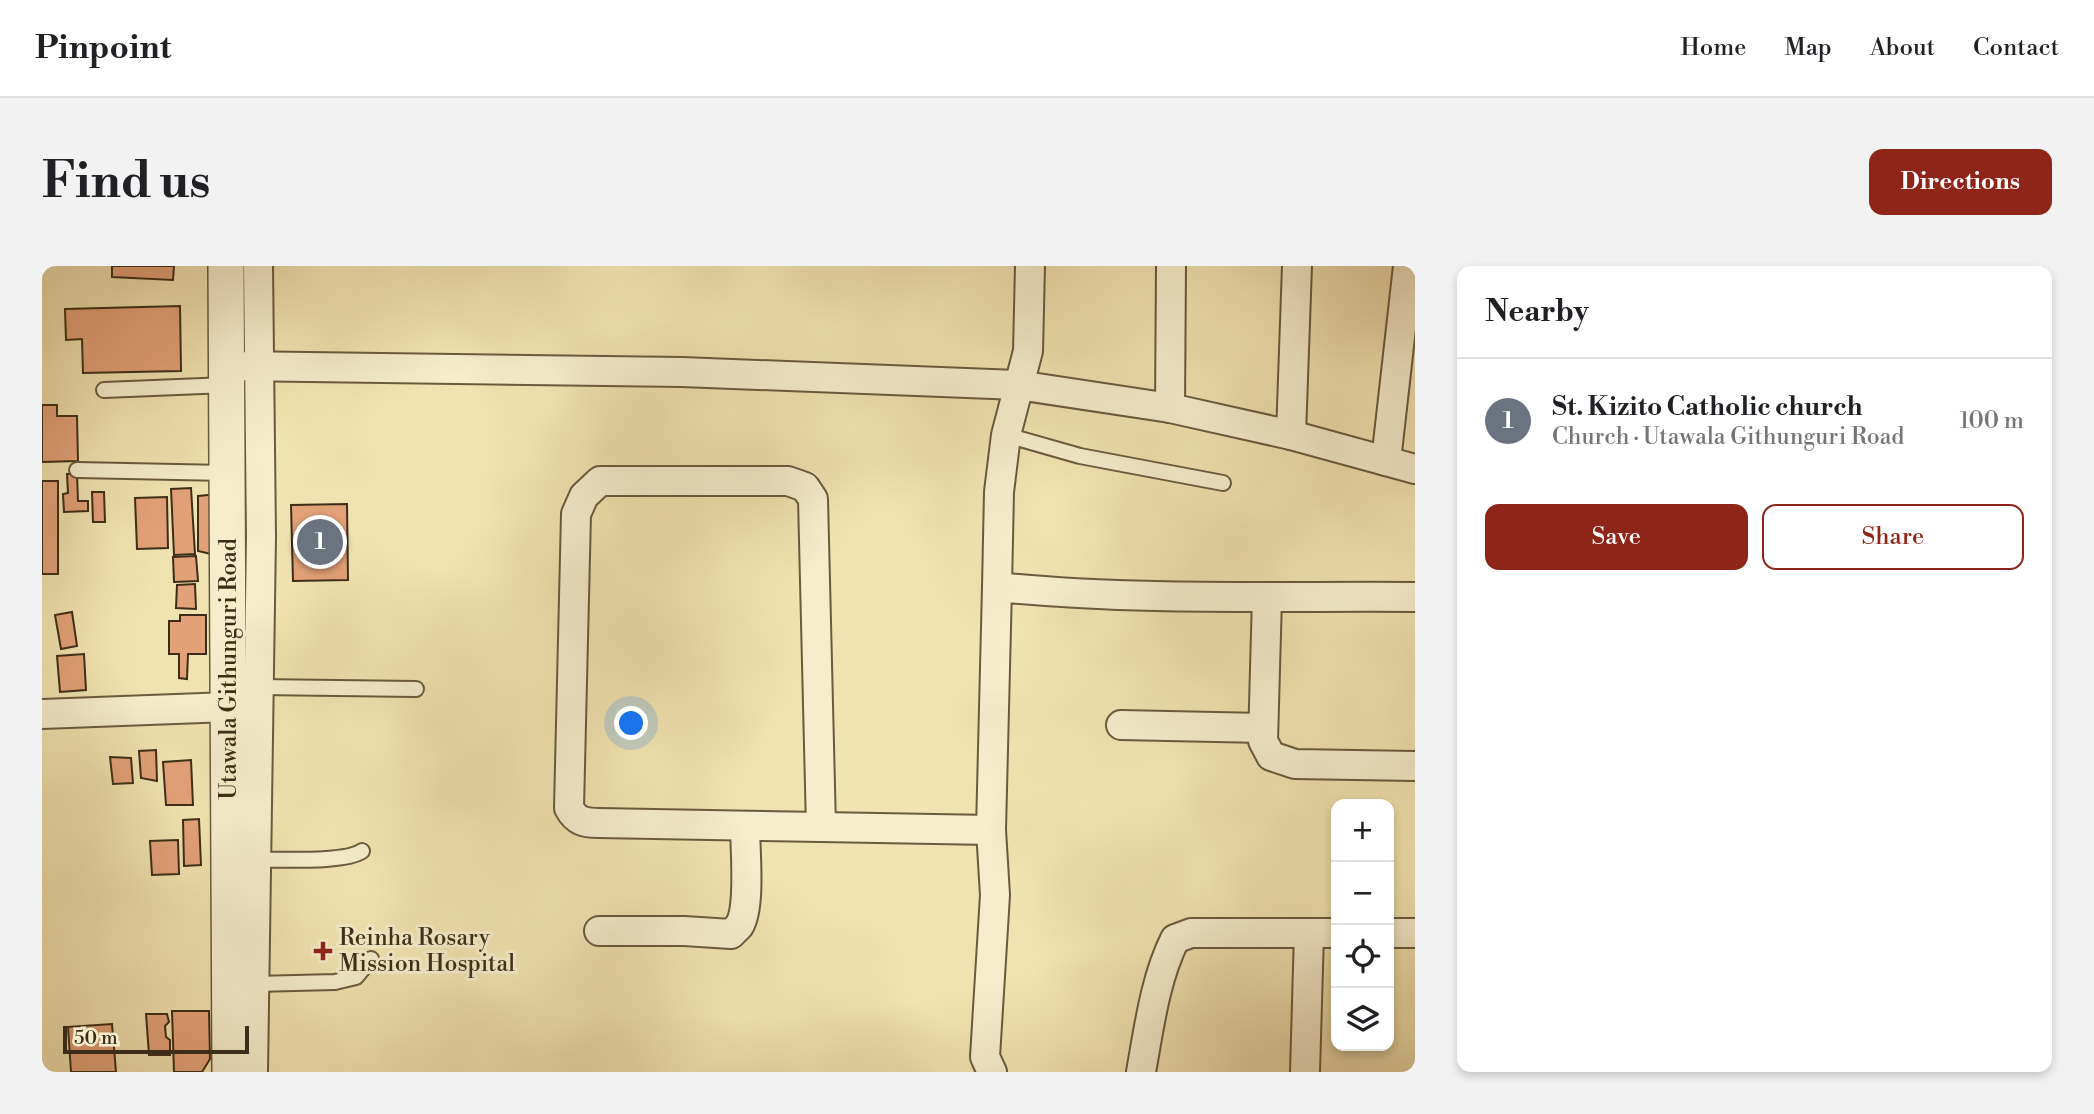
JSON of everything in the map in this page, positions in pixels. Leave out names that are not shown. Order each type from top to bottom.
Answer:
[{"type":"street","name":"Utawala Githunguri Road","points":[[226,266],[237,372],[228,473],[230,1072]]},
{"type":"street","points":[[253,1072],[261,536],[237,372],[258,266]]},
{"type":"street","points":[[992,1072],[985,1057],[995,895],[991,830],[999,492],[1006,435],[1028,351],[1030,266]]},
{"type":"street","points":[[1170,408],[1171,266]]},
{"type":"street","points":[[1291,435],[1297,266]]},
{"type":"street","points":[[1386,461],[1408,266]]},
{"type":"street","points":[[237,372],[682,372],[1018,385],[1170,408],[1291,435],[1415,468]]},
{"type":"street","points":[[821,827],[813,499],[804,487],[788,481],[600,481],[584,496],[576,514],[569,808],[574,816],[584,823],[991,830]]},
{"type":"street","points":[[997,587],[1061,594],[1415,597]]},
{"type":"street","points":[[1267,597],[1263,741],[1271,756],[1295,764],[1415,766]]},
{"type":"street","points":[[42,714],[229,707]]},
{"type":"street","points":[[1121,725],[1263,729]]},
{"type":"street","points":[[599,931],[731,934],[739,927],[744,915],[745,826]]},
{"type":"street","points":[[1141,1072],[1153,1008],[1168,954],[1175,939],[1191,933],[1323,933],[1305,1072]]},
{"type":"street","points":[[1394,933],[1415,933]]},
{"type":"lane","points":[[104,390],[237,372]]},
{"type":"lane","points":[[1006,435],[1080,456],[1223,483]]},
{"type":"lane","points":[[77,470],[228,473]]},
{"type":"lane","points":[[259,687],[416,689]]},
{"type":"lane","points":[[257,860],[335,858],[357,855],[362,851]]},
{"type":"lane","points":[[255,984],[335,982],[356,977],[371,958]]},
{"type":"building","points":[[112,266],[174,266],[173,280],[112,277]]},
{"type":"building","points":[[180,306],[181,371],[83,373],[82,339],[66,340],[65,309]]},
{"type":"building","points":[[42,405],[57,405],[57,416],[77,416],[78,461],[42,462]]},
{"type":"building","points":[[67,474],[77,474],[78,501],[88,501],[88,511],[64,512],[63,494],[68,493]]},
{"type":"building","points":[[42,481],[58,481],[58,574],[42,574]]},
{"type":"building","points":[[191,488],[195,554],[174,555],[171,489]]},
{"type":"building","points":[[92,492],[104,492],[105,522],[93,522]]},
{"type":"building","points":[[219,494],[215,555],[198,551],[198,496]]},
{"type":"building","points":[[167,497],[168,548],[137,549],[135,498]]},
{"type":"building","points":[[347,504],[348,580],[293,581],[291,505]]},
{"type":"building","points":[[196,556],[198,581],[174,582],[173,557]]},
{"type":"building","points":[[195,584],[196,609],[176,608],[177,585]]},
{"type":"building","points":[[72,612],[77,646],[61,649],[55,615]]},
{"type":"building","points":[[180,615],[206,615],[206,654],[188,654],[187,679],[179,678],[179,654],[169,654],[169,621],[180,621]]},
{"type":"building","points":[[84,654],[86,690],[60,692],[57,656]]},
{"type":"building","points":[[156,750],[157,781],[141,778],[139,751]]},
{"type":"building","points":[[110,757],[131,758],[133,783],[113,784]]},
{"type":"building","points":[[191,760],[193,805],[166,805],[163,762]]},
{"type":"building","points":[[199,819],[201,865],[184,866],[183,820]]},
{"type":"building","points":[[178,840],[179,874],[152,875],[150,841]]},
{"type":"building","points":[[172,1011],[209,1011],[210,1059],[202,1072],[174,1072]]},
{"type":"building","points":[[146,1014],[167,1014],[169,1022],[165,1026],[166,1037],[170,1040],[170,1055],[149,1055]]},
{"type":"building","points":[[112,1024],[116,1072],[71,1072],[68,1027]]},
{"type":"place","name":"St. Kizito Catholic church","points":[[320,542]]},
{"type":"place","name":"Reinha Rosary Mission Hospital","points":[[323,951]]}]
